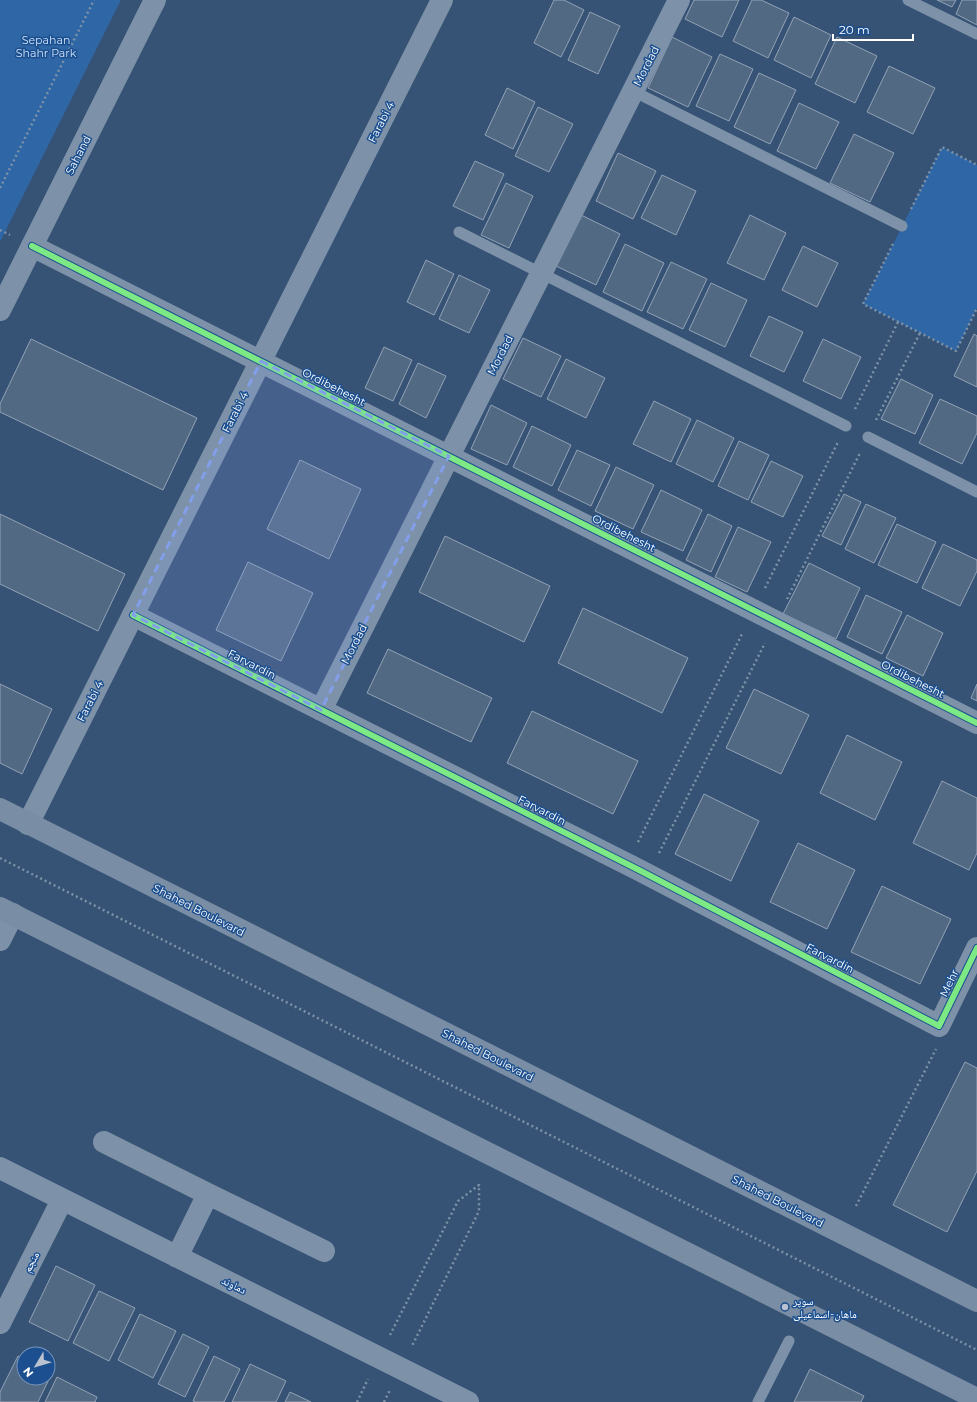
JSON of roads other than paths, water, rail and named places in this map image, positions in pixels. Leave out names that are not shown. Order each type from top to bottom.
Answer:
[{"type":"main road","name":"Shahed Boulevard","points":[[0,809],[977,1301]]},
{"type":"main road","points":[[7,911],[906,1364],[948,1393],[977,1399]]},
{"type":"main road","points":[[946,1285],[966,1293],[977,1295]]},
{"type":"main road","points":[[948,1393],[960,1388],[977,1387]]},
{"type":"street","name":"Sahand","points":[[0,310],[155,0]]},
{"type":"street","name":"Farabi 4","points":[[28,824],[442,0]]},
{"type":"street","name":"Mordad","points":[[321,710],[679,0]]},
{"type":"street","name":"Ordibehesht","points":[[32,246],[977,723]]},
{"type":"street","name":"Farvardin","points":[[133,615],[637,869],[939,1026]]},
{"type":"street","points":[[0,940],[7,911]]},
{"type":"street","name":"Mehr","points":[[939,1026],[977,948]]},
{"type":"street","points":[[104,1142],[324,1251]]},
{"type":"street","name":"دماوند","points":[[0,1168],[468,1402]]},
{"type":"street","points":[[176,1257],[208,1194]]},
{"type":"street","name":"منجم","points":[[0,1323],[62,1200]]},
{"type":"lane","points":[[908,0],[977,34]]},
{"type":"lane","points":[[633,91],[902,226]]},
{"type":"lane","points":[[459,232],[846,426]]},
{"type":"lane","points":[[868,437],[977,492]]},
{"type":"lane","points":[[758,1402],[789,1341]]},
{"type":"place","name":"سوپر ماهان-اسماعیلی","points":[[785,1307]]},
{"type":"park label","name":"Sepahan Shahr Park","points":[[46,46]]}]
